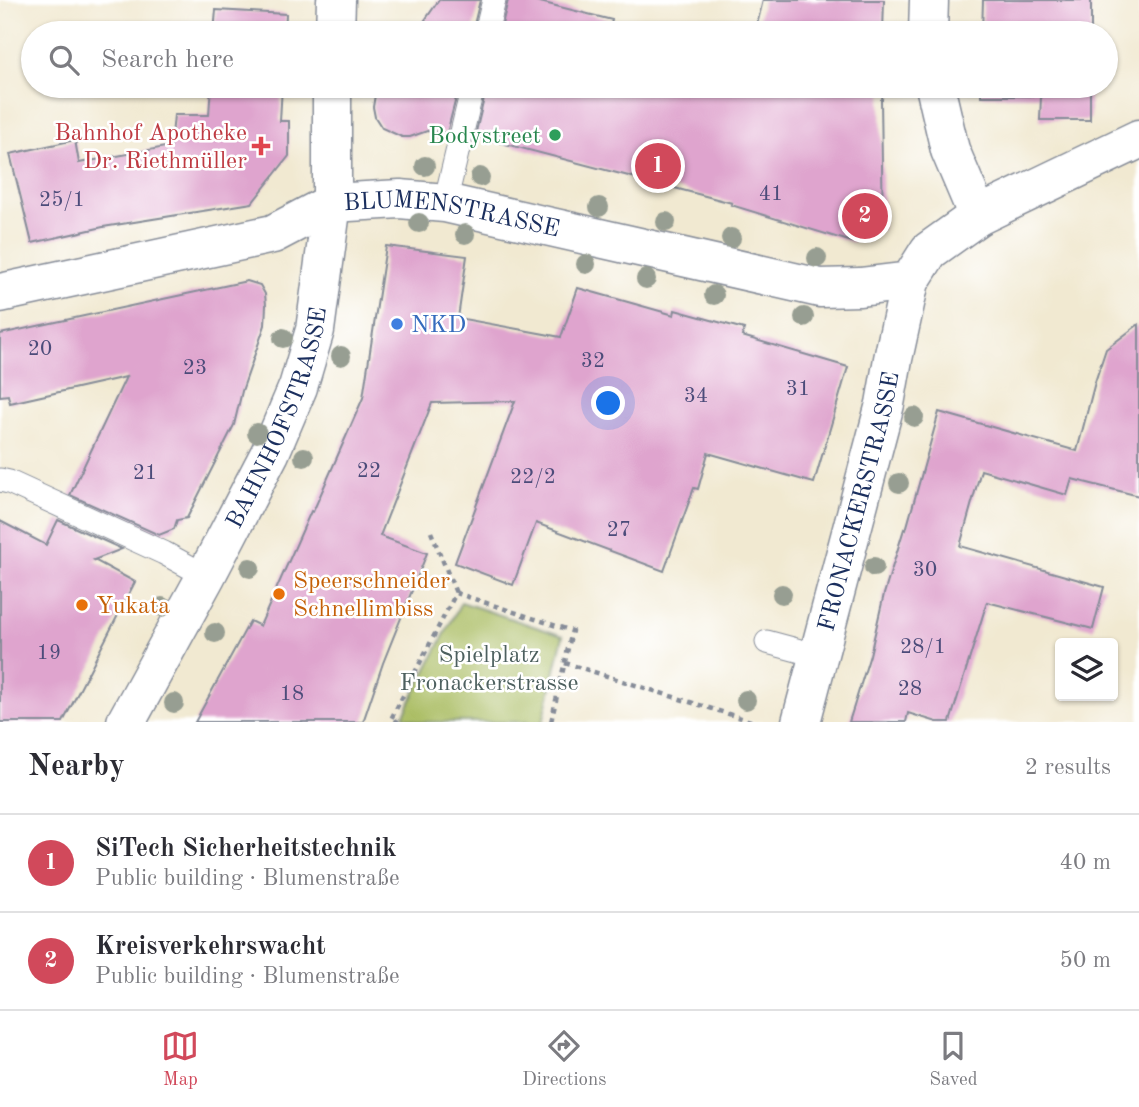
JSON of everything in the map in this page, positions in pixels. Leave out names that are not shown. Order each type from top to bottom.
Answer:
[{"type":"street","points":[[335,21],[336,0]]},
{"type":"street","points":[[928,21],[929,0]]},
{"type":"street","name":"BAHNHOFSTRASSE","points":[[126,722],[270,453],[298,387],[315,330],[332,203],[332,98]]},
{"type":"street","points":[[938,98],[950,150],[978,216]]},
{"type":"street","points":[[910,281],[929,251],[978,216],[1139,139]]},
{"type":"street","name":"BLUMENSTRASSE","points":[[0,293],[273,234],[332,203],[400,199],[445,203],[820,288],[860,287],[910,281]]},
{"type":"street","name":"FRONACKERSTRASSE","points":[[801,722],[885,404],[910,281]]},
{"type":"lane","points":[[489,21],[494,0]]},
{"type":"lane","points":[[445,203],[470,98]]},
{"type":"lane","points":[[0,480],[164,553],[206,576]]},
{"type":"lane","points":[[767,642],[819,656]]},
{"type":"path","points":[[399,722],[391,719],[456,593],[431,532]]},
{"type":"path","points":[[456,593],[572,631],[551,722]]},
{"type":"path","points":[[565,663],[754,722]]},
{"type":"green space","name":"Spielplatz Fronackerstrasse","points":[[461,602],[563,636],[543,722],[419,722],[403,716]]},
{"type":"building","points":[[439,0],[480,0],[475,21],[424,21]]},
{"type":"building","points":[[508,0],[532,0],[612,20],[612,21],[503,21]]},
{"type":"building","points":[[763,0],[884,0],[883,21],[758,21]]},
{"type":"building","points":[[983,0],[1091,0],[1091,21],[982,21]]},
{"type":"building","points":[[216,10],[286,14],[286,21],[215,21]]},
{"type":"building","points":[[210,98],[281,98],[280,121],[289,121],[289,156],[252,203],[103,227],[32,243],[10,154],[75,140],[79,163],[171,146],[174,115],[209,115]]},
{"type":"building","points":[[374,98],[456,98],[447,133],[427,131],[402,137],[382,128],[375,117]]},
{"type":"building","points":[[484,98],[882,98],[883,229],[852,242],[731,205],[732,203],[475,136]]},
{"type":"building","points":[[1041,98],[1090,98],[1090,120],[1040,120]]},
{"type":"building","points":[[386,246],[467,256],[458,318],[561,337],[578,288],[674,315],[675,310],[744,329],[742,336],[848,367],[814,483],[708,453],[698,489],[694,488],[664,571],[536,523],[513,585],[455,563],[515,401],[432,403],[380,536],[427,553],[383,663],[363,722],[195,722],[250,621],[260,626],[363,398]]},
{"type":"building","points":[[247,281],[260,285],[265,294],[265,325],[242,391],[234,425],[187,518],[177,520],[174,529],[159,535],[70,495],[126,377],[10,403],[8,395],[0,396],[0,334]]},
{"type":"building","points":[[1139,324],[1139,496],[1072,479],[1067,495],[981,470],[960,546],[1104,587],[1093,629],[987,602],[950,722],[937,722],[908,713],[906,722],[849,722],[939,412],[1077,451],[1106,349]]},
{"type":"building","points":[[58,520],[122,549],[94,560],[135,582],[63,722],[0,722],[0,521],[46,545]]},
{"type":"place","name":"Bodystreet","points":[[555,135]]},
{"type":"place","name":"Bahnhof Apotheke Dr. Riethmüller","points":[[261,146]]},
{"type":"place","name":"SiTech Sicherheitstechnik","points":[[658,166]]},
{"type":"place","name":"Kreisverkehrswacht","points":[[865,216]]},
{"type":"place","name":"NKD","points":[[397,324]]},
{"type":"place","name":"Speerschneider Schnellimbiss","points":[[279,594]]},
{"type":"place","name":"Yukata","points":[[82,605]]}]
